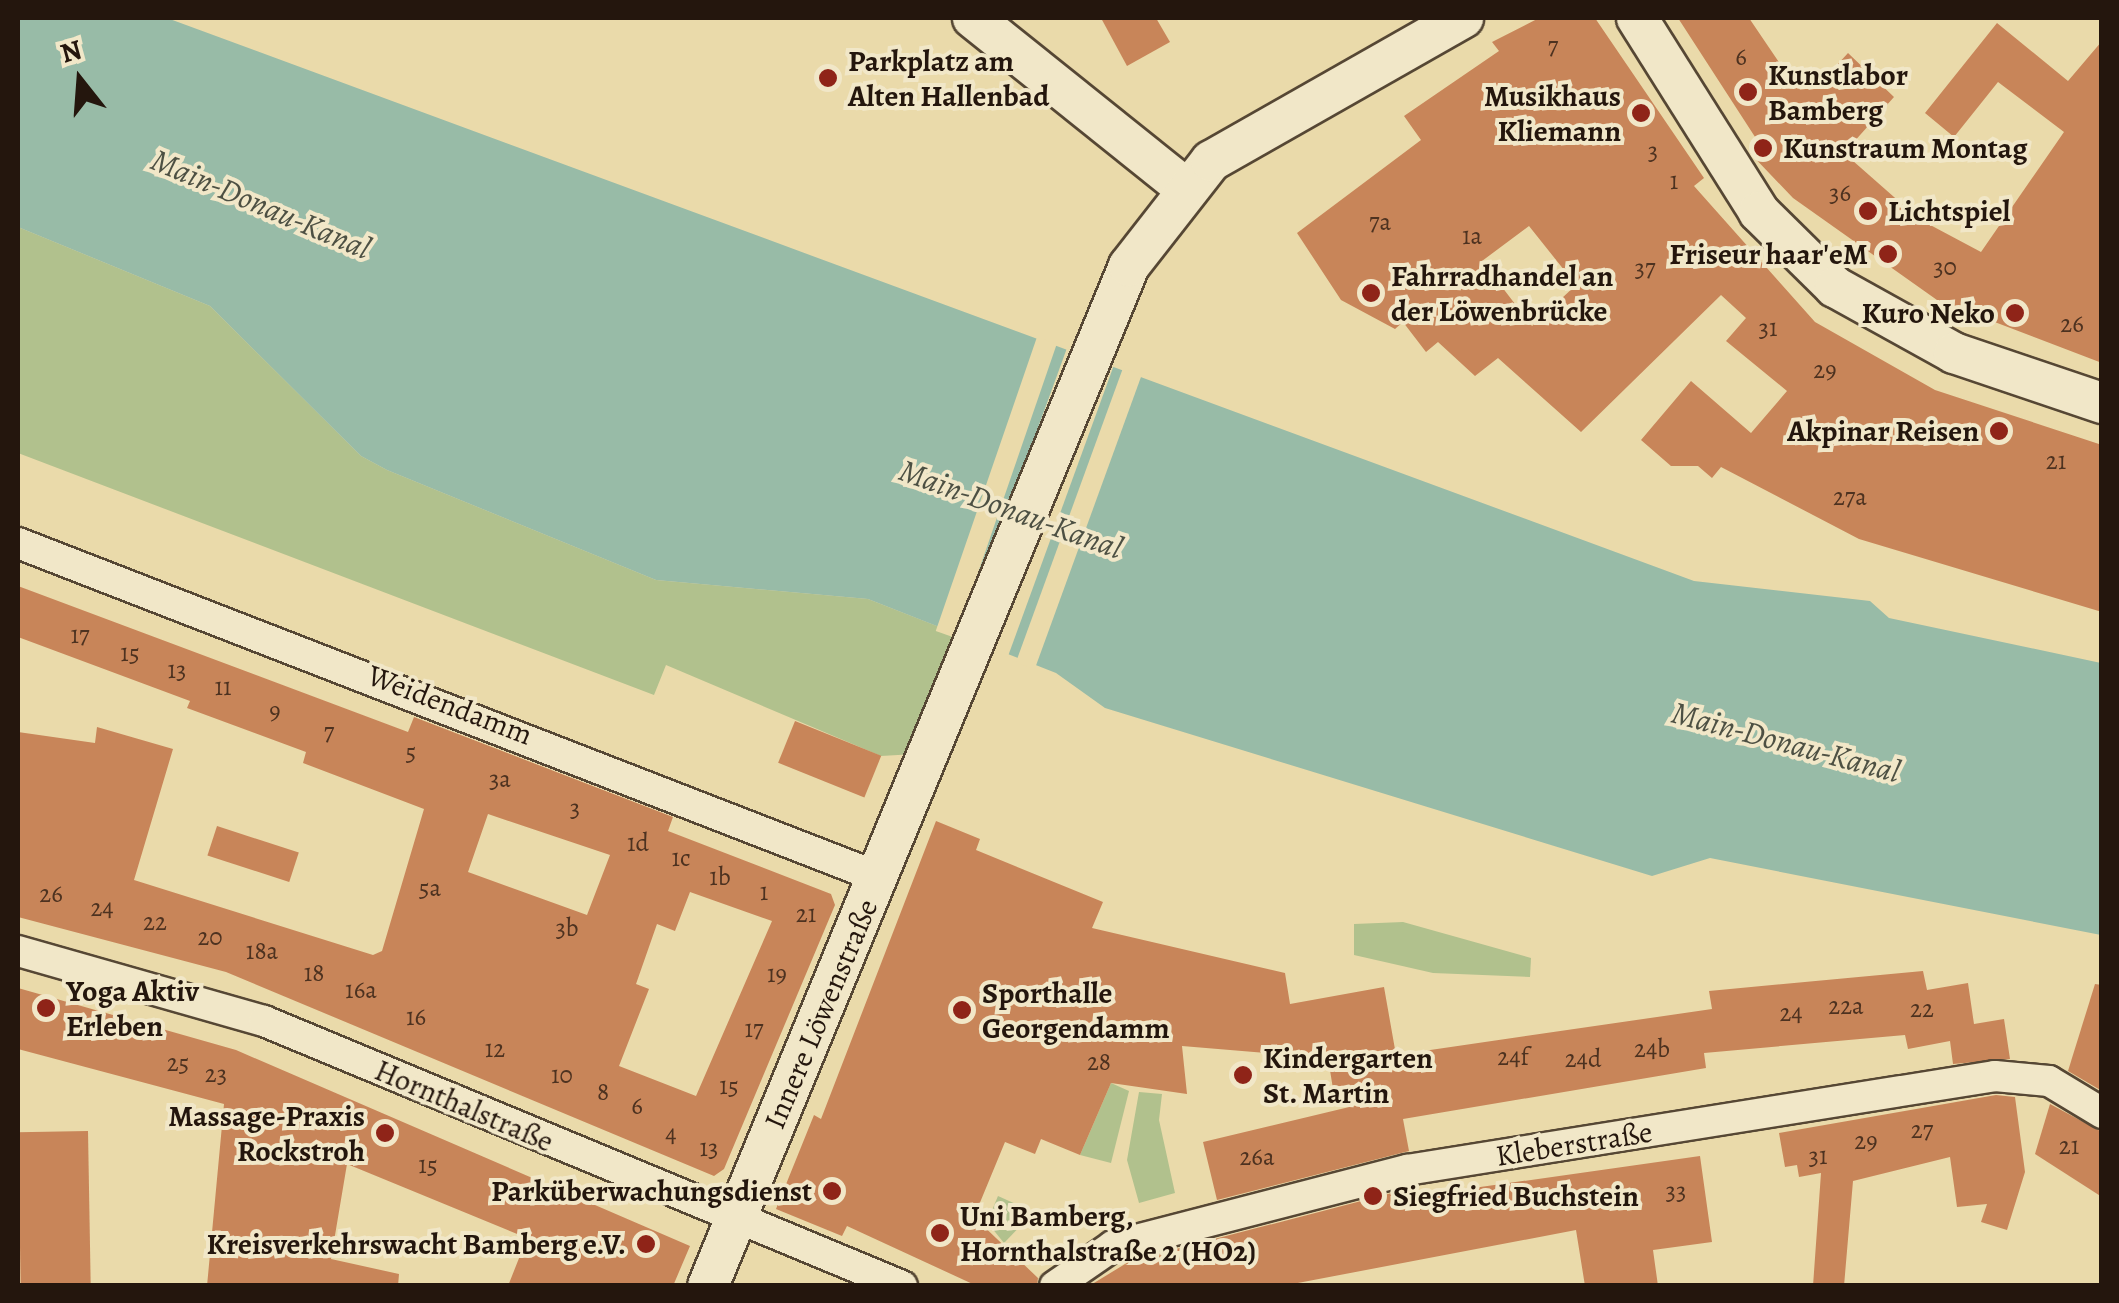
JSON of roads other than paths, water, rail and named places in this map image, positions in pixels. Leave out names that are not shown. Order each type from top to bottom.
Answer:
[{"type":"street","points":[[972,18],[1184,186]]},
{"type":"street","name":"Innere Löwenstraße","points":[[708,1286],[878,877],[926,739],[1129,266],[1184,186],[1229,149],[1463,18]]},
{"type":"street","points":[[1643,20],[1758,212],[1801,259],[1885,322],[2102,403]]},
{"type":"street","name":"Weidendamm","points":[[18,543],[878,877]]},
{"type":"street","name":"Hornthalstraße","points":[[18,951],[264,1021],[734,1221],[902,1286]]},
{"type":"street","name":"Kleberstraße","points":[[1056,1286],[1112,1246],[1308,1190],[1970,1080],[2049,1081],[2102,1113]]},
{"type":"water","name":"Main-Donau-Kanal","points":[[18,18],[167,18],[1694,581],[1870,601],[1889,618],[2101,663],[2101,935],[1710,858],[1652,876],[1105,708],[1056,673],[868,599],[656,580],[387,470],[361,456],[210,306],[18,227]]},
{"type":"place","name":"Parkplatz am Alten Hallenbad","points":[[828,78]]},
{"type":"place","name":"Kunstlabor Bamberg","points":[[1748,92]]},
{"type":"place","name":"Musikhaus Kliemann","points":[[1641,113]]},
{"type":"place","name":"Kunstraum Montag","points":[[1763,148]]},
{"type":"place","name":"Lichtspiel","points":[[1868,211]]},
{"type":"place","name":"Friseur haar'eM","points":[[1888,254]]},
{"type":"place","name":"Fahrradhandel an der Löwenbrücke","points":[[1371,293]]},
{"type":"place","name":"Kuro Neko","points":[[2015,313]]},
{"type":"place","name":"Akpinar Reisen","points":[[1999,431]]},
{"type":"place","name":"Yoga Aktiv Erleben","points":[[46,1008]]},
{"type":"place","name":"Sporthalle Georgendamm","points":[[962,1010]]},
{"type":"place","name":"Kindergarten St. Martin","points":[[1243,1075]]},
{"type":"place","name":"Massage-Praxis Rockstroh","points":[[385,1133]]},
{"type":"place","name":"Parküberwachungsdienst","points":[[832,1191]]},
{"type":"place","name":"Siegfried Buchstein","points":[[1373,1196]]},
{"type":"place","name":"Uni Bamberg, Hornthalstraße 2 (HO2)","points":[[940,1233]]},
{"type":"place","name":"Kreisverkehrswacht Bamberg e.V.","points":[[646,1244]]}]
